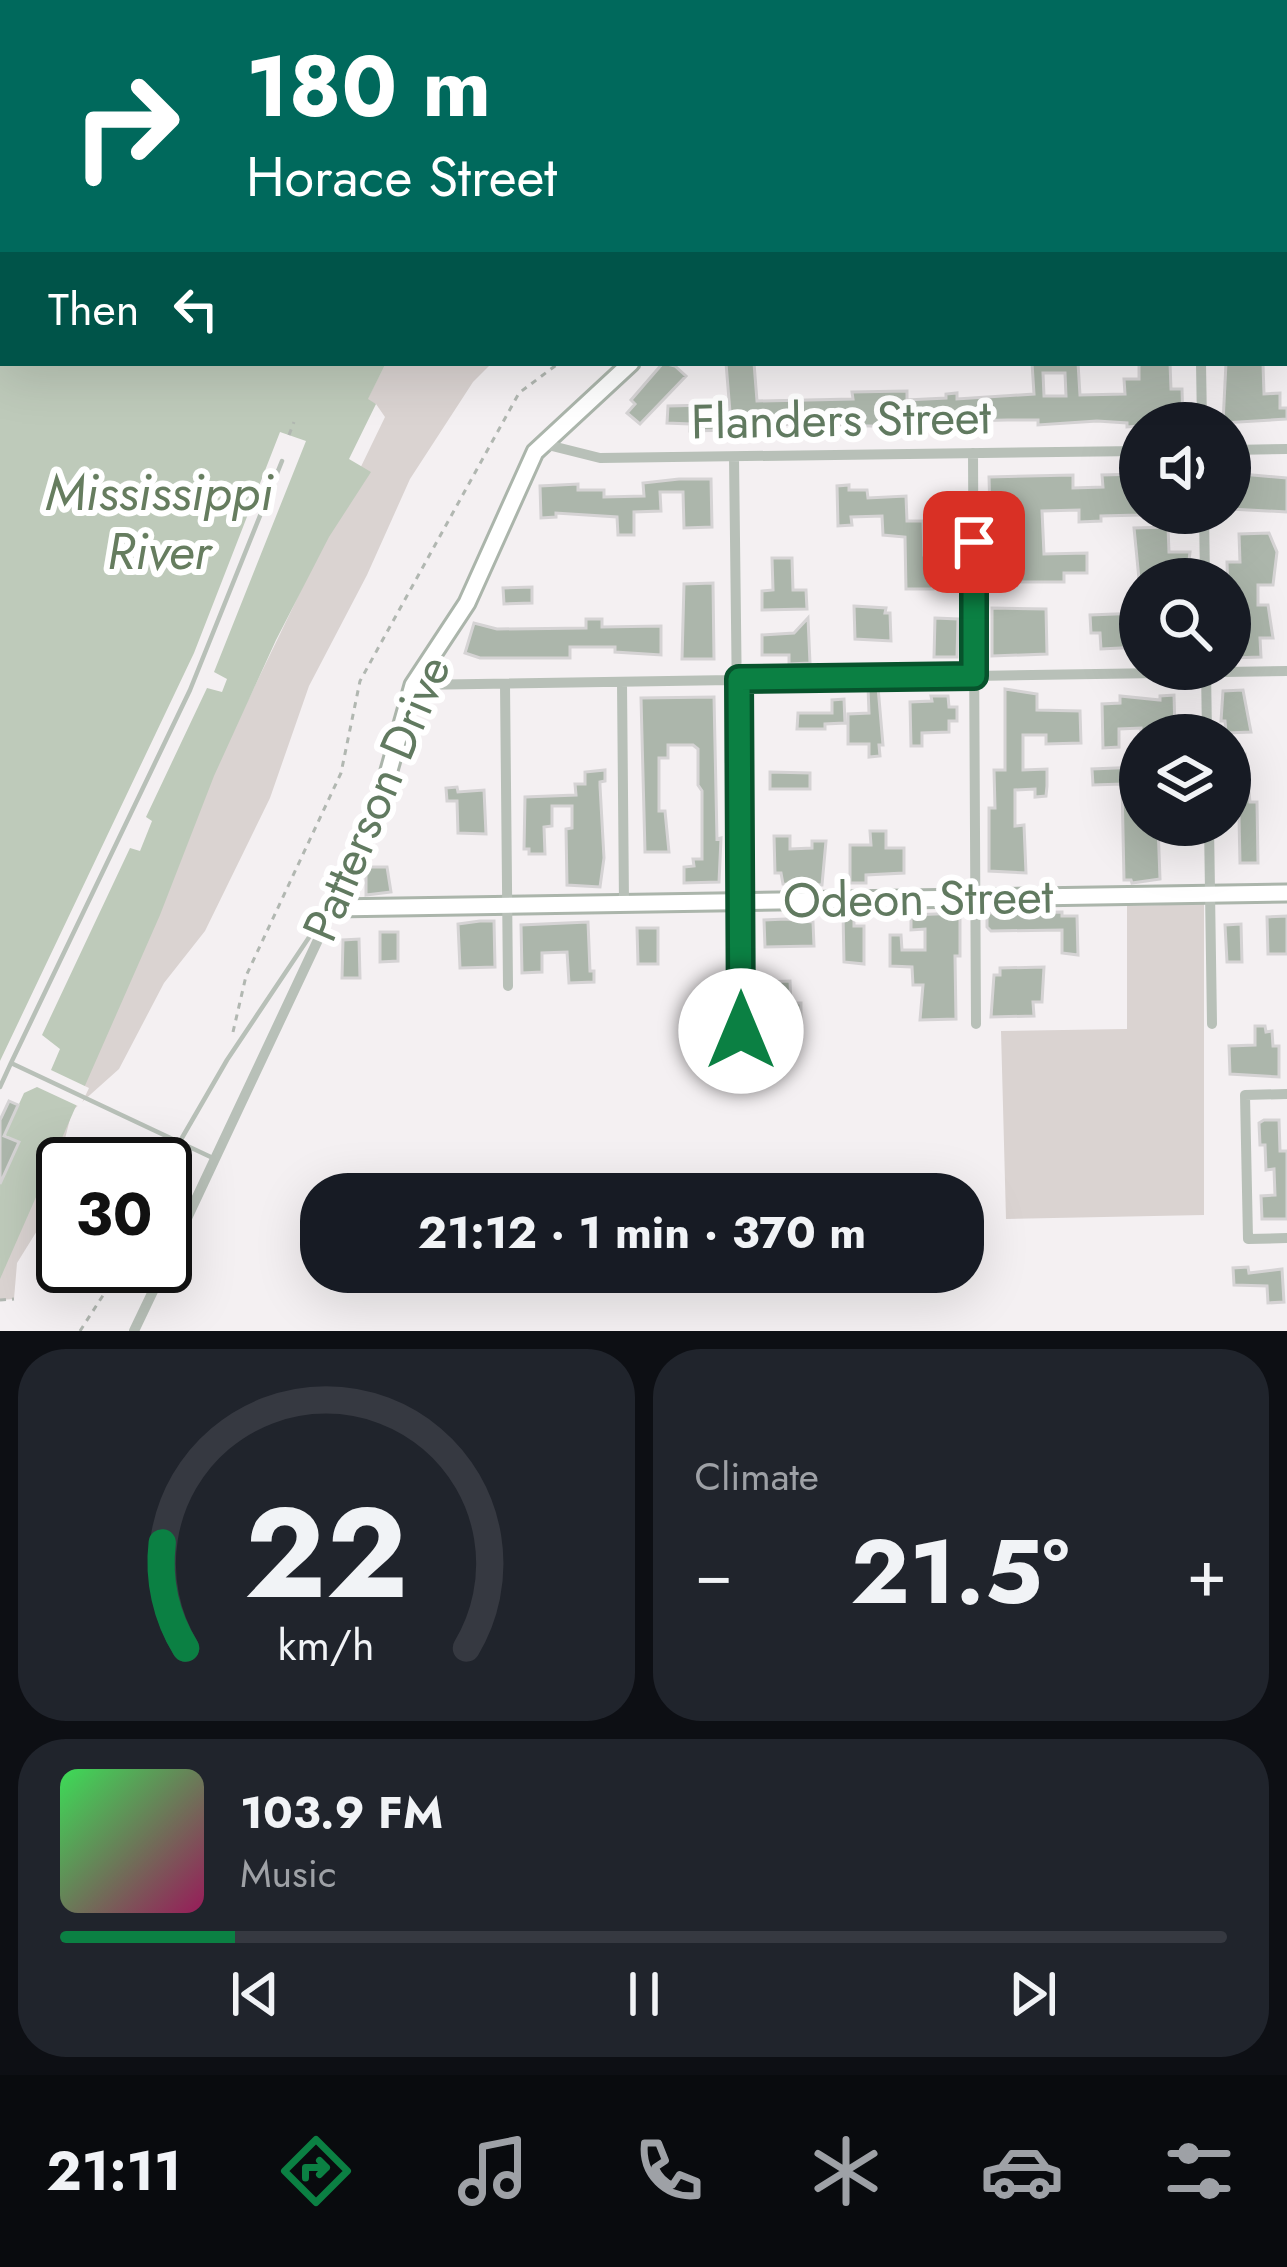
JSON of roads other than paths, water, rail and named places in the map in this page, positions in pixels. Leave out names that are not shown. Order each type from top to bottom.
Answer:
[{"type":"street","name":"Patterson Drive","points":[[192,1208],[379,806],[413,685],[467,603],[527,466],[544,444],[628,366]]},
{"type":"street","points":[[1201,366],[1202,402]]},
{"type":"street","name":"Flanders Street","points":[[544,444],[600,458],[1119,451]]},
{"type":"street","points":[[1251,450],[1287,449]]},
{"type":"street","points":[[973,453],[976,1024]]},
{"type":"street","points":[[734,457],[741,1031]]},
{"type":"street","points":[[1251,671],[1287,671]]},
{"type":"street","points":[[413,685],[1119,673]]},
{"type":"street","points":[[622,683],[624,904]]},
{"type":"street","points":[[505,684],[508,986]]},
{"type":"street","points":[[1209,846],[1212,1024]]},
{"type":"street","name":"Odeon Street","points":[[333,908],[1287,892]]},
{"type":"street","points":[[1287,1094],[1245,1095],[1248,1239],[1287,1238]]},
{"type":"street","name":"Patterson Drive","points":[[134,1331],[152,1293]]},
{"type":"lane","points":[[0,1087],[190,690],[282,461]]},
{"type":"lane","points":[[182,1137],[318,921],[333,908]]},
{"type":"lane","points":[[11,1063],[165,1137]]},
{"type":"lane","points":[[192,1149],[215,1159]]},
{"type":"water","name":"Mississippi River","points":[[0,366],[384,366],[368,399],[376,404],[349,459],[371,472],[329,537],[276,640],[62,1137],[36,1137],[36,1197],[0,1279]]}]
